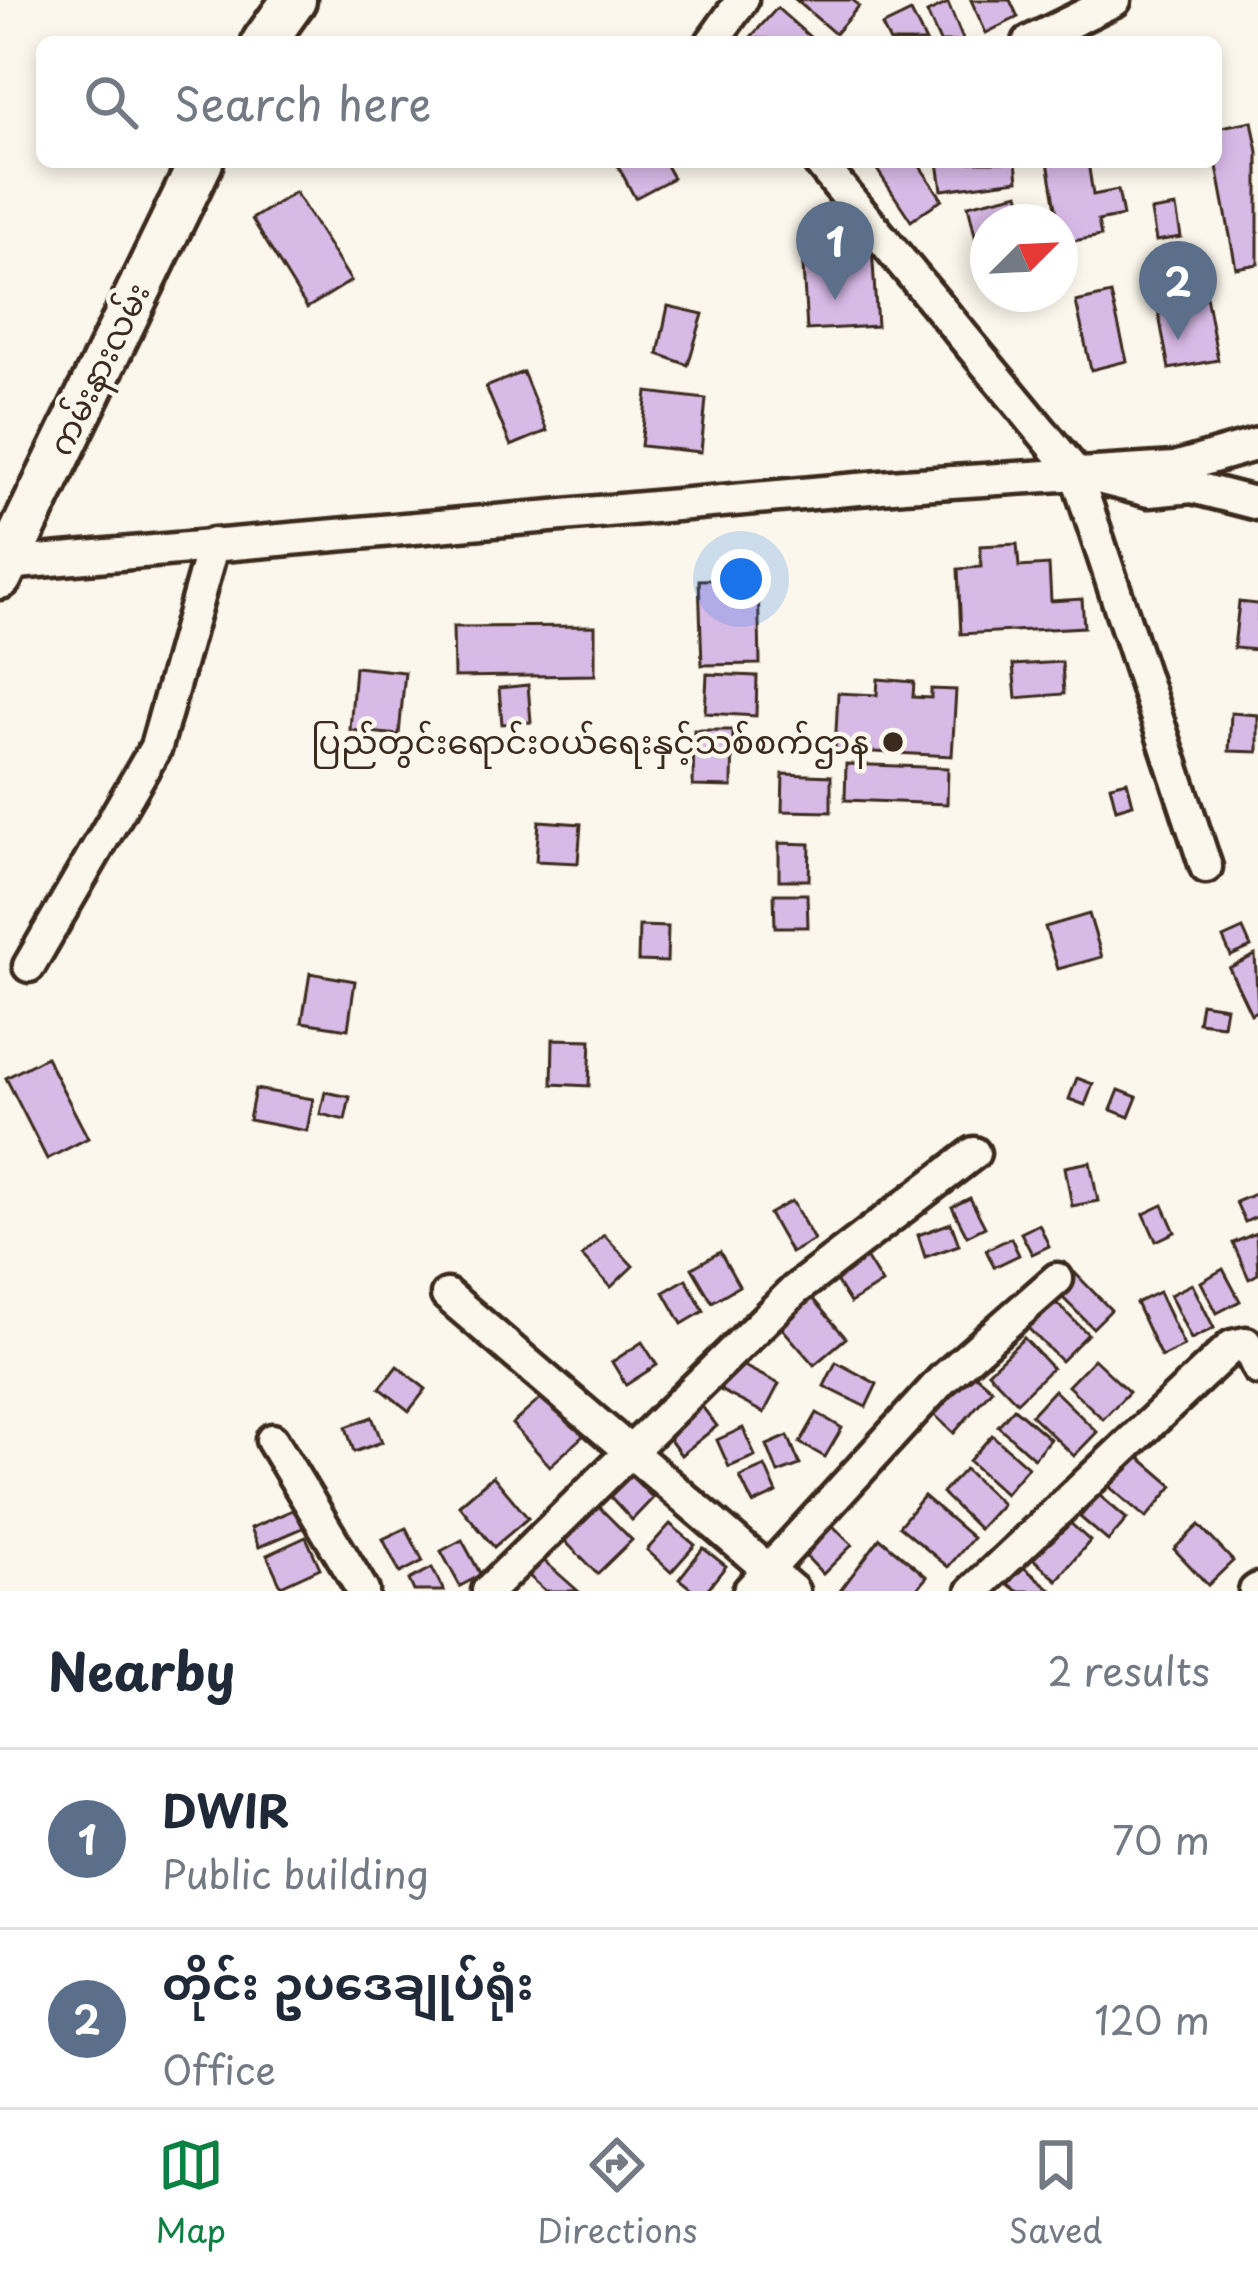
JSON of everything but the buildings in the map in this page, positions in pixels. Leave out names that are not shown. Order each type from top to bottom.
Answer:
[{"type":"street","points":[[268,36],[293,0]]},
{"type":"street","points":[[716,36],[742,0]]},
{"type":"street","points":[[1041,36],[1115,0]]},
{"type":"street","name":"ကမ်းနားလမ်း","points":[[3,571],[198,168]]},
{"type":"street","points":[[830,168],[1076,473],[1206,867]]},
{"type":"street","points":[[3,571],[213,544],[1175,468],[1258,444]]},
{"type":"street","points":[[1076,473],[1149,491],[1192,487],[1258,504]]},
{"type":"street","points":[[29,965],[157,747],[213,544]]},
{"type":"street","points":[[488,1591],[795,1290],[974,1153]]},
{"type":"street","points":[[759,1581],[943,1380],[1057,1279]]},
{"type":"street","points":[[447,1295],[628,1450],[759,1581],[793,1591]]},
{"type":"street","points":[[973,1591],[1232,1346],[1246,1343],[1258,1369]]},
{"type":"street","points":[[272,1440],[363,1591]]},
{"type":"place","name":"DWIR","points":[[835,300]]},
{"type":"place","name":"တိုင်း ဥပဒေချုပ်ရုံး","points":[[1178,340]]},
{"type":"place","name":"ပြည်တွင်းရောင်းဝယ်ရေးနှင့်သစ်စက်ဌာန","points":[[893,742]]}]
